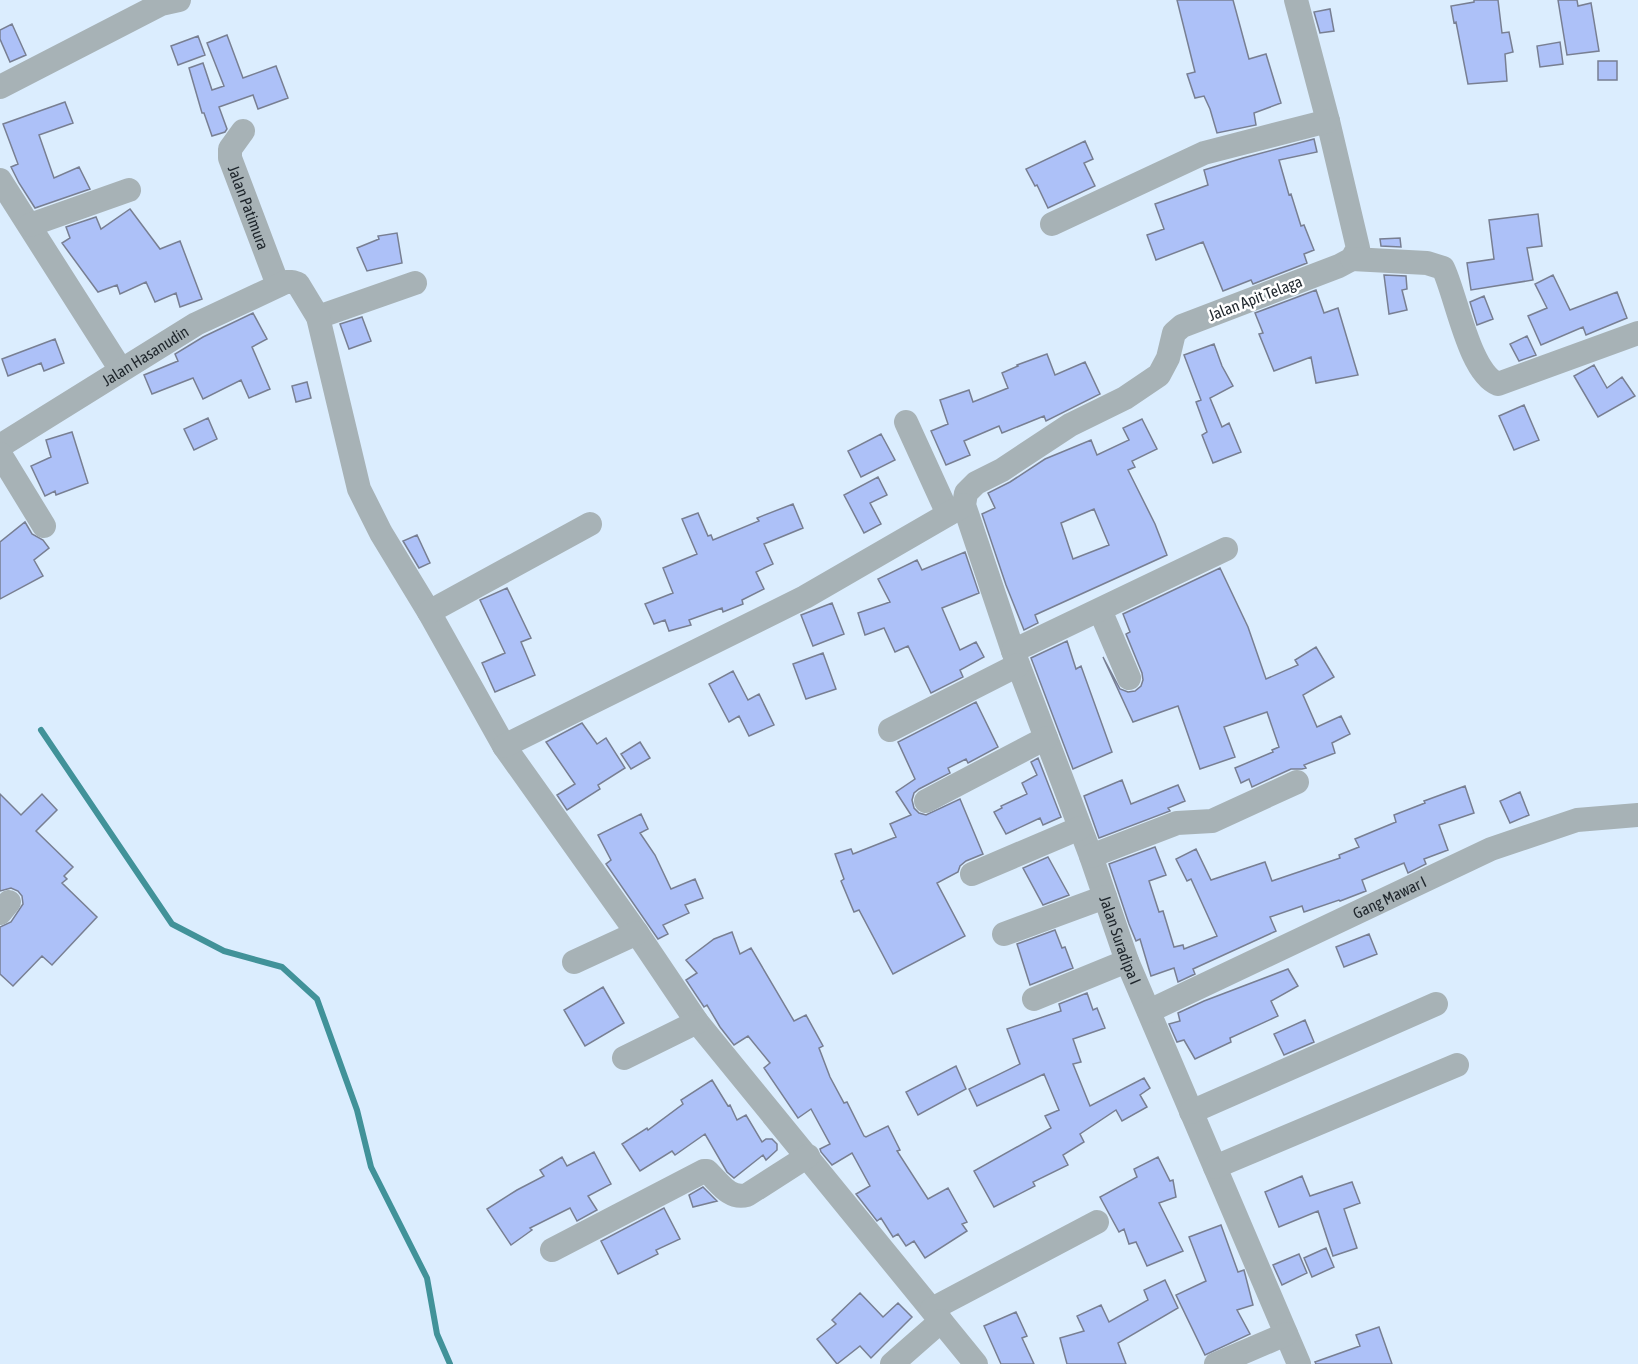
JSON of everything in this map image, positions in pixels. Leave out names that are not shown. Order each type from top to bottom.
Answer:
[{"type":"street","points":[[0,87],[160,4],[179,0]]},
{"type":"street","points":[[1296,0],[1358,248],[1352,259],[1426,263],[1443,268],[1480,368],[1493,382],[1498,384],[1638,333]]},
{"type":"street","points":[[1052,224],[1204,153],[1328,121]]},
{"type":"street","name":"Jalan Patimura","points":[[243,131],[230,149],[230,158],[289,285],[318,317],[359,489],[381,533],[429,612],[504,746],[637,933],[697,1023],[976,1364]]},
{"type":"street","points":[[0,180],[121,370]]},
{"type":"street","points":[[30,225],[129,190]]},
{"type":"street","name":"Jalan Apit Telaga","points":[[956,509],[966,493],[976,483],[1002,470],[1070,425],[1125,398],[1159,375],[1168,358],[1174,333],[1182,326],[1339,267],[1352,259]]},
{"type":"street","points":[[318,317],[415,283]]},
{"type":"street","name":"Jalan Hasanudin","points":[[0,446],[196,324],[289,285]]},
{"type":"street","name":"Jalan Suradipa I","points":[[906,422],[956,509],[1046,738],[1127,961],[1299,1364]]},
{"type":"street","points":[[0,454],[44,526]]},
{"type":"street","points":[[504,746],[805,597],[956,509]]},
{"type":"street","points":[[429,612],[590,524]]},
{"type":"street","points":[[890,730],[1100,610],[1226,549]]},
{"type":"street","points":[[1100,610],[1129,678]]},
{"type":"street","points":[[926,801],[1046,738]]},
{"type":"street","points":[[1090,856],[1177,823],[1212,821],[1297,782]]},
{"type":"street","name":"Gang Mawar I","points":[[1149,1011],[1491,849],[1577,820],[1638,815]]},
{"type":"street","points":[[972,874],[1080,828]]},
{"type":"street","points":[[1004,933],[1105,897]]},
{"type":"street","points":[[574,962],[637,933]]},
{"type":"street","points":[[1034,999],[1127,961]]},
{"type":"street","points":[[1191,1112],[1436,1004]]},
{"type":"street","points":[[624,1058],[697,1023]]},
{"type":"street","points":[[1215,1167],[1457,1065]]},
{"type":"street","points":[[552,1250],[704,1172],[707,1171],[734,1196],[741,1197],[808,1156]]},
{"type":"street","points":[[892,1364],[937,1315],[1097,1222]]},
{"type":"street","points":[[1216,1364],[1286,1334]]},
{"type":"building","points":[[1177,0],[1233,0],[1249,59],[1266,54],[1281,103],[1254,113],[1256,125],[1217,133],[1204,96],[1195,98],[1187,74],[1195,72]]},
{"type":"building","points":[[1474,0],[1498,0],[1502,33],[1509,32],[1513,52],[1505,54],[1507,81],[1468,84],[1451,6],[1474,2]]},
{"type":"building","points":[[1558,0],[1577,0],[1578,6],[1591,3],[1599,51],[1567,55]]},
{"type":"building","points":[[1330,9],[1334,31],[1320,33],[1314,12]]},
{"type":"building","points":[[12,24],[26,55],[10,62],[0,39],[0,30]]},
{"type":"building","points":[[227,35],[243,78],[276,66],[288,98],[258,109],[253,95],[219,107],[227,129],[225,132],[212,136],[204,113],[202,113],[189,68],[203,63],[212,90],[224,86],[207,43]]},
{"type":"building","points":[[198,36],[205,55],[178,65],[171,46]]},
{"type":"building","points":[[1560,42],[1563,64],[1540,67],[1537,46]]},
{"type":"building","points":[[1598,61],[1617,61],[1617,80],[1598,80]]},
{"type":"building","points":[[65,102],[73,123],[39,135],[54,178],[79,167],[90,189],[35,208],[11,167],[18,164],[3,124]]},
{"type":"building","points":[[1314,139],[1317,152],[1279,160],[1301,226],[1304,225],[1314,250],[1304,254],[1307,263],[1253,284],[1251,280],[1223,291],[1203,242],[1156,260],[1147,235],[1164,229],[1155,204],[1208,185],[1204,170]]},
{"type":"building","points":[[1085,141],[1093,159],[1084,163],[1095,186],[1048,208],[1026,169]]},
{"type":"building","points":[[130,209],[160,249],[180,241],[202,299],[180,307],[176,293],[155,302],[146,282],[120,294],[117,285],[98,292],[62,243],[70,238],[66,227],[96,217],[101,229]]},
{"type":"building","points":[[1538,214],[1542,246],[1527,248],[1533,280],[1471,290],[1467,263],[1494,259],[1489,220]]},
{"type":"building","points":[[397,233],[402,263],[367,271],[357,248],[379,239],[378,236]]},
{"type":"building","points":[[1400,238],[1401,247],[1381,246],[1380,239]]},
{"type":"building","points":[[1384,275],[1406,276],[1407,289],[1402,290],[1407,310],[1389,314]]},
{"type":"building","points":[[1553,275],[1570,310],[1617,292],[1627,318],[1586,335],[1583,327],[1541,345],[1528,316],[1547,308],[1535,284]]},
{"type":"building","points":[[1316,290],[1324,313],[1338,308],[1358,375],[1316,383],[1311,357],[1274,371],[1259,334],[1263,333],[1255,313]]},
{"type":"building","points":[[1484,296],[1493,319],[1477,325],[1470,302]]},
{"type":"building","points":[[253,313],[267,339],[252,347],[270,389],[249,398],[241,380],[203,399],[193,378],[152,394],[144,375],[178,361],[175,354],[203,337]]},
{"type":"building","points":[[362,317],[371,341],[349,349],[340,324]]},
{"type":"building","points":[[1527,336],[1536,355],[1519,361],[1510,344]]},
{"type":"building","points":[[55,339],[64,363],[44,371],[41,363],[8,376],[2,359]]},
{"type":"building","points":[[1214,344],[1233,386],[1210,398],[1222,427],[1229,423],[1241,452],[1213,463],[1202,435],[1207,432],[1196,402],[1201,400],[1184,355]]},
{"type":"building","points":[[1047,354],[1055,375],[1085,362],[1100,394],[1046,421],[1044,416],[1002,433],[999,426],[964,441],[970,455],[946,465],[931,431],[948,424],[940,400],[969,390],[973,402],[1008,388],[1002,373]]},
{"type":"building","points":[[1594,365],[1607,388],[1622,377],[1635,396],[1598,417],[1574,376]]},
{"type":"building","points":[[307,382],[311,398],[296,402],[292,386]]},
{"type":"building","points":[[1524,405],[1539,440],[1514,450],[1499,416]]},
{"type":"building","points":[[208,418],[217,439],[194,450],[184,429]]},
{"type":"building","points":[[1142,419],[1157,449],[1132,461],[1135,467],[1128,470],[1155,524],[1167,555],[1035,615],[1038,623],[1024,630],[982,514],[995,508],[988,493],[1010,482],[1045,459],[1091,440],[1097,455],[1129,440],[1123,428]],"holes":[[[1094,509],[1109,545],[1073,559],[1061,523]]]},
{"type":"building","points":[[72,432],[88,483],[56,495],[55,491],[45,496],[31,466],[51,457],[46,440]]},
{"type":"building","points":[[881,434],[895,460],[861,477],[848,451]]},
{"type":"building","points":[[878,477],[887,495],[870,503],[881,524],[864,533],[844,495]]},
{"type":"building","points":[[793,504],[803,528],[764,544],[773,564],[756,572],[764,589],[742,600],[743,604],[723,612],[722,608],[689,620],[691,625],[669,631],[665,620],[654,624],[645,604],[673,593],[663,568],[697,554],[682,519],[698,513],[708,536],[711,535],[713,540],[759,521],[757,518]]},
{"type":"building","points":[[25,522],[32,534],[43,540],[49,548],[34,560],[43,576],[0,599],[0,542]]},
{"type":"building","points":[[417,535],[430,563],[419,568],[403,541]]},
{"type":"building","points":[[965,552],[979,593],[942,608],[960,650],[976,642],[984,657],[960,670],[963,677],[931,693],[908,646],[895,652],[884,628],[865,635],[858,613],[890,602],[878,579],[917,560],[922,570]]},
{"type":"building","points":[[1220,568],[1248,627],[1266,679],[1298,665],[1295,660],[1316,647],[1334,677],[1303,695],[1317,727],[1341,716],[1350,734],[1332,743],[1335,753],[1304,765],[1306,768],[1291,769],[1252,787],[1249,779],[1241,783],[1235,768],[1273,752],[1272,750],[1279,747],[1267,712],[1224,727],[1235,757],[1200,769],[1178,706],[1133,722],[1103,657],[1120,689],[1128,692],[1135,691],[1141,686],[1142,673],[1126,634],[1130,632],[1123,614]]},
{"type":"building","points":[[507,588],[531,638],[521,642],[535,675],[495,692],[482,663],[505,653],[480,600]]},
{"type":"building","points":[[832,603],[844,634],[813,646],[801,615]]},
{"type":"building","points":[[1067,641],[1076,669],[1081,666],[1112,752],[1073,769],[1031,658]]},
{"type":"building","points":[[823,653],[836,689],[806,699],[793,664]]},
{"type":"building","points":[[733,671],[748,700],[759,694],[774,725],[749,736],[739,716],[729,722],[709,684]]},
{"type":"building","points":[[976,702],[998,747],[968,763],[966,759],[948,768],[950,773],[919,789],[914,793],[912,800],[914,808],[926,815],[960,799],[983,854],[966,861],[960,866],[958,872],[937,883],[965,936],[893,974],[859,910],[854,912],[841,881],[844,879],[835,854],[851,849],[853,854],[896,837],[890,824],[911,815],[896,792],[915,779],[898,742]]},
{"type":"building","points":[[582,723],[597,744],[606,738],[625,768],[598,785],[600,789],[567,810],[557,795],[575,784],[546,742]]},
{"type":"building","points":[[640,742],[650,758],[631,769],[621,754]]},
{"type":"building","points":[[1038,758],[1061,817],[1043,825],[1040,818],[1006,834],[994,812],[1002,808],[1001,806],[1027,794],[1022,783],[1037,775],[1031,762]]},
{"type":"building","points":[[1122,780],[1131,804],[1178,785],[1185,801],[1168,808],[1170,811],[1099,838],[1084,796]]},
{"type":"building","points":[[1465,786],[1474,813],[1439,825],[1448,850],[1424,859],[1426,864],[1408,873],[1404,863],[1362,880],[1366,891],[1304,912],[1302,906],[1270,917],[1276,931],[1193,969],[1195,974],[1178,982],[1174,968],[1151,976],[1140,939],[1136,941],[1109,864],[1155,847],[1166,875],[1149,881],[1159,912],[1163,911],[1174,947],[1183,945],[1184,949],[1217,936],[1191,879],[1187,881],[1176,859],[1196,849],[1211,880],[1265,862],[1272,881],[1340,858],[1339,855],[1359,847],[1355,839],[1396,822],[1394,815]]},
{"type":"building","points":[[1520,792],[1529,815],[1510,823],[1500,801]]},
{"type":"building","points":[[0,794],[21,815],[42,794],[57,810],[36,831],[73,867],[64,876],[67,879],[62,883],[97,917],[52,965],[42,956],[13,986],[0,974],[0,927],[11,922],[23,904],[22,896],[18,891],[11,888],[0,891]]},
{"type":"building","points":[[641,814],[648,829],[640,833],[655,855],[671,889],[695,879],[703,898],[685,905],[689,913],[663,925],[668,934],[658,939],[606,864],[611,860],[598,835]]},
{"type":"building","points":[[1048,857],[1069,895],[1043,905],[1023,868]]},
{"type":"building","points":[[1055,930],[1073,968],[1030,985],[1017,944]]},
{"type":"building","points":[[732,932],[740,954],[751,948],[794,1021],[806,1015],[823,1046],[819,1048],[830,1077],[844,1103],[847,1102],[864,1136],[888,1126],[900,1150],[897,1151],[928,1199],[948,1188],[967,1222],[962,1224],[967,1231],[925,1258],[914,1241],[906,1246],[898,1234],[893,1237],[881,1218],[877,1221],[856,1194],[870,1186],[852,1153],[832,1165],[821,1152],[820,1149],[830,1144],[811,1109],[798,1118],[764,1068],[770,1063],[748,1036],[734,1045],[707,1005],[704,1007],[686,980],[697,973],[686,960],[714,939]]},
{"type":"building","points":[[1369,934],[1377,954],[1344,967],[1336,947]]},
{"type":"building","points":[[1288,969],[1298,986],[1271,1001],[1278,1016],[1230,1038],[1231,1042],[1195,1059],[1184,1040],[1177,1042],[1169,1024],[1180,1021],[1178,1013]]},
{"type":"building","points":[[603,987],[624,1023],[585,1046],[564,1010]]},
{"type":"building","points":[[1087,993],[1093,1010],[1097,1008],[1105,1028],[1073,1039],[1081,1062],[1073,1064],[1090,1106],[1144,1078],[1150,1088],[1140,1095],[1147,1107],[1122,1121],[1116,1110],[1080,1134],[1084,1142],[1063,1155],[1068,1165],[1033,1182],[1035,1186],[994,1207],[974,1171],[1051,1128],[1045,1116],[1059,1110],[1044,1074],[977,1106],[969,1089],[1020,1064],[1007,1029],[1061,1011],[1059,1004]]},
{"type":"building","points":[[1305,1020],[1314,1042],[1284,1055],[1274,1034]]},
{"type":"building","points":[[956,1066],[966,1089],[918,1115],[906,1092]]},
{"type":"building","points":[[712,1080],[728,1106],[730,1105],[737,1120],[746,1115],[762,1142],[772,1139],[777,1144],[777,1150],[766,1160],[763,1155],[734,1178],[727,1172],[705,1134],[675,1155],[672,1151],[640,1171],[622,1144],[647,1128],[648,1130],[683,1104],[681,1100]]},
{"type":"building","points":[[594,1152],[611,1184],[588,1196],[597,1210],[577,1221],[570,1208],[530,1228],[532,1230],[511,1245],[487,1209],[544,1176],[540,1170],[562,1157],[567,1166]]},
{"type":"building","points":[[1158,1157],[1170,1181],[1173,1180],[1176,1197],[1159,1203],[1183,1251],[1147,1266],[1136,1242],[1129,1244],[1124,1229],[1119,1232],[1100,1197],[1137,1177],[1134,1169]]},
{"type":"building","points":[[1302,1176],[1310,1196],[1352,1182],[1360,1203],[1344,1209],[1357,1248],[1333,1256],[1318,1211],[1279,1227],[1265,1192]]},
{"type":"building","points":[[703,1187],[717,1201],[693,1207],[689,1195]]},
{"type":"building","points":[[664,1208],[680,1239],[656,1250],[658,1254],[618,1274],[601,1241]]},
{"type":"building","points":[[1221,1225],[1238,1272],[1244,1270],[1253,1305],[1237,1310],[1250,1334],[1205,1355],[1176,1295],[1206,1281],[1189,1237]]},
{"type":"building","points":[[1326,1248],[1334,1267],[1312,1277],[1304,1258]]},
{"type":"building","points":[[1299,1254],[1307,1273],[1282,1285],[1273,1265]]},
{"type":"building","points":[[1165,1280],[1178,1308],[1118,1343],[1126,1364],[1067,1364],[1060,1338],[1084,1331],[1077,1316],[1101,1305],[1109,1322],[1148,1300],[1144,1290]]},
{"type":"building","points":[[860,1293],[883,1317],[898,1303],[912,1317],[871,1358],[860,1346],[837,1364],[817,1339],[836,1324],[832,1320]]},
{"type":"building","points":[[1016,1312],[1027,1336],[1022,1338],[1034,1364],[1001,1364],[984,1326]]},
{"type":"building","points":[[1379,1327],[1392,1364],[1316,1364],[1315,1362],[1360,1346],[1356,1335]]},
{"type":"waterway","points":[[41,730],[172,924],[224,951],[282,967],[317,999],[357,1110],[371,1167],[427,1278],[437,1334],[450,1364]]}]
